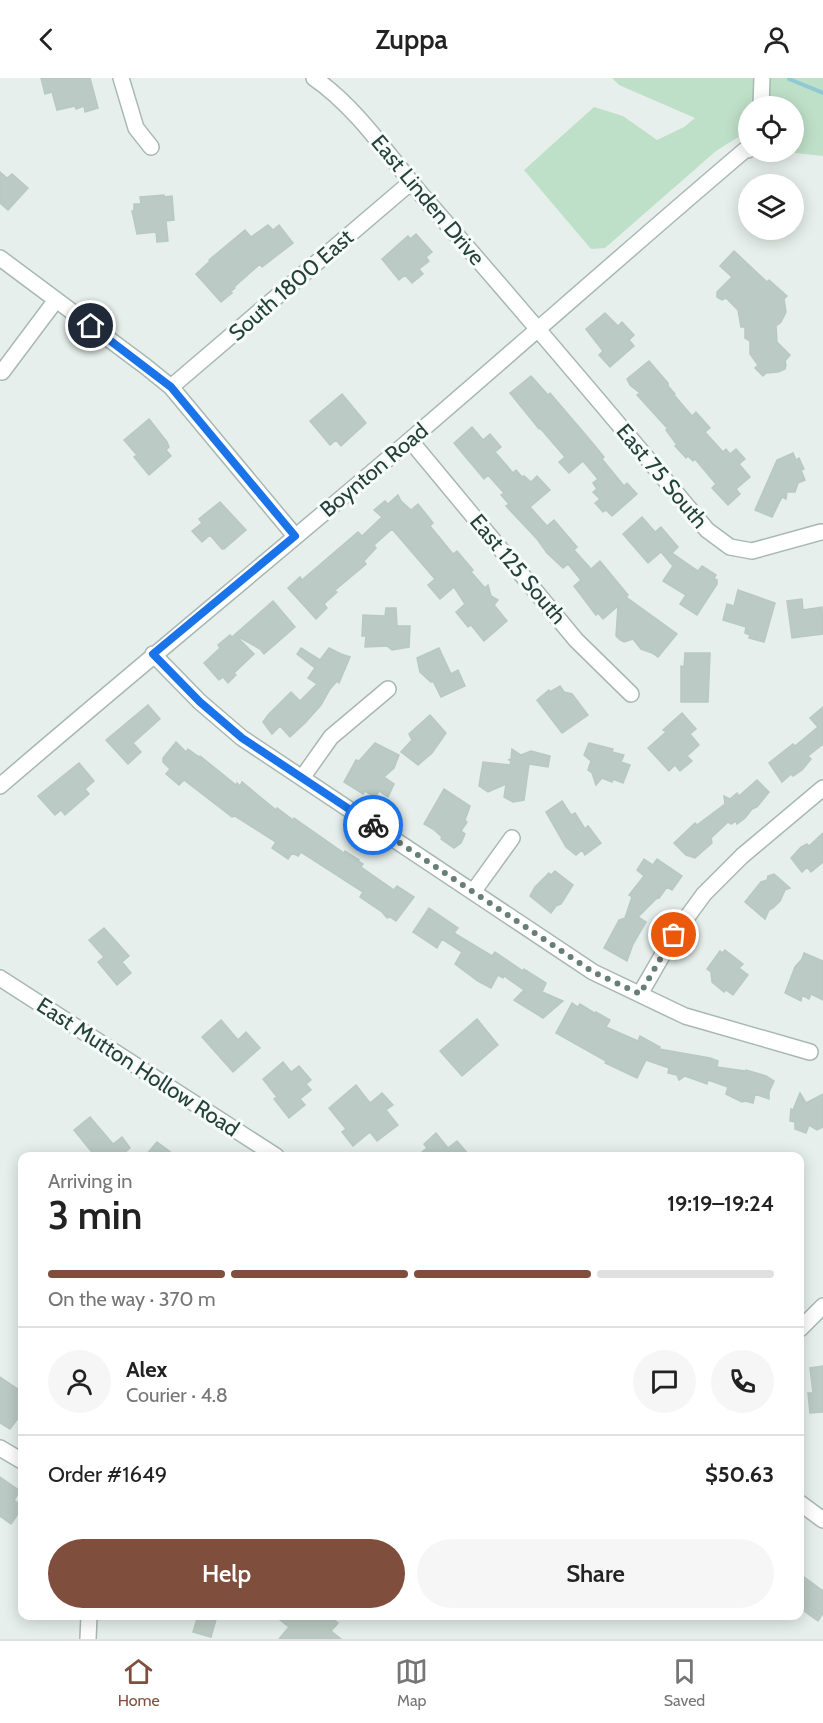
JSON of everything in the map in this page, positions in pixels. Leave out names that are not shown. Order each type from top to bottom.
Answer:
[{"type":"street","points":[[121,78],[136,128],[151,147]]},
{"type":"street","name":"East Linden Drive","points":[[314,78],[368,128],[410,183],[538,328]]},
{"type":"street","points":[[761,96],[762,78]]},
{"type":"street","name":"Boynton Road","points":[[0,786],[153,654],[410,440],[738,158]]},
{"type":"street","name":"South 1800 East","points":[[171,387],[410,183]]},
{"type":"street","points":[[0,258],[171,387],[295,536]]},
{"type":"street","points":[[2,372],[56,300]]},
{"type":"street","name":"East 75 South","points":[[538,328],[707,530],[730,548],[752,550],[821,532]]},
{"type":"street","name":"East 125 South","points":[[410,440],[576,640],[631,694]]},
{"type":"street","points":[[153,654],[200,702],[242,738],[593,972],[685,1016],[810,1052]]},
{"type":"street","points":[[302,778],[331,737],[388,689]]},
{"type":"street","points":[[640,994],[674,935],[704,894],[742,856],[823,788]]},
{"type":"street","points":[[473,892],[512,838]]},
{"type":"street","name":"East Mutton Hollow Road","points":[[0,978],[270,1152]]},
{"type":"street","points":[[804,1325],[823,1306]]},
{"type":"street","points":[[0,1448],[18,1459]]},
{"type":"street","points":[[804,1506],[823,1521]]},
{"type":"street","points":[[88,1639],[89,1620]]},
{"type":"green space","points":[[612,78],[823,78],[823,156],[804,154],[804,96],[738,96],[738,137],[716,151],[605,248],[591,249],[524,170],[594,107],[623,116],[657,140],[684,127],[695,118],[619,85]]},
{"type":"building","points":[[41,78],[90,78],[98,108],[85,112],[84,106],[57,110],[52,92],[45,94]]},
{"type":"building","points":[[0,172],[7,178],[12,174],[28,188],[8,210],[0,203]]},
{"type":"building","points":[[164,195],[164,197],[172,196],[174,220],[166,221],[168,241],[157,242],[156,232],[137,234],[132,211],[134,211],[134,204],[141,204],[140,197]]},
{"type":"building","points":[[268,225],[273,230],[279,225],[293,243],[262,267],[260,264],[221,302],[196,274],[245,230],[251,237]]},
{"type":"building","points":[[416,234],[432,252],[426,257],[429,261],[419,269],[423,274],[412,283],[405,275],[399,280],[382,259],[408,236],[410,239]]},
{"type":"building","points":[[734,251],[767,282],[769,280],[787,296],[784,299],[786,312],[776,326],[777,342],[790,355],[785,361],[785,369],[778,372],[766,373],[763,376],[755,368],[758,365],[750,354],[750,341],[745,338],[745,327],[741,327],[738,310],[726,298],[722,300],[717,297],[717,292],[732,277],[720,266]]},
{"type":"building","points":[[605,313],[618,326],[622,322],[634,335],[629,340],[634,346],[610,367],[599,355],[603,351],[586,329]]},
{"type":"building","points":[[649,361],[692,416],[696,412],[710,428],[705,432],[723,452],[726,449],[730,454],[736,449],[745,459],[739,464],[750,477],[736,489],[740,494],[728,505],[712,488],[716,484],[695,459],[693,461],[688,456],[686,458],[675,446],[677,445],[666,430],[668,429],[637,395],[640,393],[630,385],[627,379]]},
{"type":"building","points":[[531,376],[548,395],[550,393],[590,440],[624,486],[627,483],[637,494],[612,516],[606,510],[603,512],[595,503],[600,499],[593,492],[597,489],[593,483],[598,479],[583,461],[569,473],[559,462],[565,457],[510,393]]},
{"type":"building","points":[[342,394],[366,423],[341,446],[336,440],[330,445],[310,421]]},
{"type":"building","points":[[149,419],[167,442],[169,447],[166,450],[171,456],[149,475],[134,457],[137,455],[124,440]]},
{"type":"building","points":[[472,427],[483,440],[490,434],[501,447],[495,452],[513,473],[516,470],[531,482],[537,476],[550,490],[530,507],[547,526],[554,520],[577,547],[574,550],[591,569],[600,561],[628,595],[626,597],[677,634],[658,657],[641,649],[633,639],[624,642],[616,636],[618,606],[603,619],[598,613],[596,615],[574,586],[581,580],[568,564],[563,568],[547,553],[506,506],[509,504],[501,495],[504,493],[488,475],[484,479],[454,443]]},
{"type":"building","points":[[793,453],[796,460],[799,458],[804,469],[801,470],[805,480],[798,483],[795,492],[787,492],[786,499],[782,497],[772,517],[755,510],[777,460]]},
{"type":"building","points":[[398,495],[411,510],[418,504],[433,523],[430,526],[453,554],[457,551],[485,588],[488,585],[491,596],[498,600],[494,605],[507,621],[484,641],[456,612],[465,604],[454,587],[440,599],[428,585],[435,579],[392,529],[374,545],[376,548],[364,561],[366,564],[334,591],[337,592],[324,604],[327,608],[316,619],[288,588],[300,577],[302,580],[358,532],[362,536],[382,517],[374,510],[385,501],[388,504]]},
{"type":"building","points":[[220,502],[246,530],[224,549],[210,535],[202,542],[192,531],[202,523],[199,519]]},
{"type":"building","points":[[642,517],[655,532],[661,527],[678,547],[672,553],[698,571],[702,566],[716,575],[714,578],[717,584],[697,615],[680,604],[686,595],[663,581],[673,566],[661,552],[648,563],[623,534]]},
{"type":"building","points":[[738,590],[775,603],[764,642],[749,638],[750,635],[745,633],[746,627],[723,620],[727,604],[734,606]]},
{"type":"building","points":[[802,599],[803,610],[822,607],[823,634],[792,638],[787,601]]},
{"type":"building","points":[[273,601],[295,627],[264,654],[260,649],[235,635],[254,654],[234,673],[236,675],[228,683],[223,677],[219,680],[204,663],[220,648],[218,645],[230,635],[232,637]]},
{"type":"building","points":[[386,608],[396,608],[397,626],[410,626],[409,647],[392,650],[387,646],[365,647],[366,636],[362,636],[363,615],[385,616]]},
{"type":"building","points":[[301,648],[320,660],[329,648],[350,657],[339,683],[337,681],[330,689],[321,705],[305,723],[290,737],[280,726],[272,734],[263,722],[268,715],[291,692],[300,701],[317,684],[308,678],[315,668],[297,654]]},
{"type":"building","points":[[439,648],[451,674],[458,670],[465,686],[441,697],[433,681],[431,682],[420,672],[417,658]]},
{"type":"building","points":[[685,653],[710,653],[708,702],[681,702],[681,666],[684,667]]},
{"type":"building","points":[[560,686],[564,692],[572,694],[588,715],[562,733],[537,700],[549,690],[550,692]]},
{"type":"building","points":[[148,705],[160,719],[133,743],[141,752],[128,764],[106,740]]},
{"type":"building","points":[[823,707],[823,744],[808,756],[811,759],[802,770],[793,776],[791,774],[782,782],[769,763],[818,727],[810,718]]},
{"type":"building","points":[[682,713],[696,729],[690,734],[699,745],[687,756],[692,761],[680,771],[675,765],[669,771],[648,748]]},
{"type":"building","points":[[430,715],[446,733],[432,753],[418,765],[401,752],[412,740],[409,734]]},
{"type":"building","points":[[176,742],[186,752],[188,749],[200,756],[236,785],[237,783],[240,786],[242,782],[276,810],[277,808],[293,820],[294,818],[344,853],[345,851],[359,860],[363,864],[361,867],[394,890],[397,886],[414,897],[396,921],[390,917],[387,918],[360,897],[363,892],[301,852],[298,856],[292,853],[288,859],[272,848],[276,842],[235,816],[232,817],[184,780],[179,785],[166,774],[170,769],[163,762],[163,758]]},
{"type":"building","points":[[375,743],[399,755],[394,768],[384,777],[394,784],[388,797],[379,791],[375,798],[365,791],[363,794],[344,782],[356,760],[359,761]]},
{"type":"building","points":[[589,743],[613,749],[612,752],[624,755],[621,762],[630,765],[623,783],[602,778],[596,785],[592,773],[588,770],[591,761],[584,755]]},
{"type":"building","points":[[512,749],[521,755],[531,751],[550,756],[548,767],[529,764],[524,800],[513,802],[504,797],[506,784],[488,792],[479,786],[483,762],[510,765],[511,760],[508,760],[511,759]]},
{"type":"building","points":[[79,763],[94,781],[85,789],[89,794],[65,815],[61,810],[55,815],[38,796]]},
{"type":"building","points":[[757,780],[769,792],[757,807],[737,824],[736,821],[731,824],[728,822],[711,838],[712,843],[695,858],[686,855],[674,843],[695,823],[697,825],[725,804],[724,796],[730,799],[737,793],[739,796]]},
{"type":"building","points":[[444,789],[470,806],[465,820],[467,822],[461,831],[465,834],[461,843],[454,848],[424,824]]},
{"type":"building","points":[[562,801],[571,815],[575,813],[585,829],[588,826],[601,843],[585,855],[582,850],[576,855],[566,847],[546,812]]},
{"type":"building","points":[[823,833],[823,862],[811,872],[807,867],[802,872],[791,858],[801,847],[807,844],[809,846]]},
{"type":"building","points":[[644,859],[653,865],[657,859],[682,876],[672,890],[667,887],[659,898],[638,917],[646,922],[633,944],[627,961],[604,948],[619,920],[625,918],[632,897],[629,895],[644,876],[637,870]]},
{"type":"building","points":[[555,871],[573,885],[561,904],[556,906],[551,913],[530,896],[535,887],[549,873],[551,875]]},
{"type":"building","points":[[774,874],[790,888],[785,890],[780,901],[769,910],[765,919],[745,902],[761,882]]},
{"type":"building","points":[[429,908],[458,928],[454,933],[492,956],[495,952],[523,971],[524,969],[546,983],[542,992],[563,1001],[543,1018],[514,1000],[524,990],[504,976],[503,978],[498,975],[491,988],[478,981],[455,964],[462,952],[442,939],[437,948],[413,932]]},
{"type":"building","points":[[104,928],[129,956],[122,962],[131,973],[117,985],[98,962],[104,957],[89,940]]},
{"type":"building","points":[[725,950],[743,964],[739,968],[748,975],[733,995],[726,990],[724,992],[712,982],[711,972],[707,969],[720,951],[722,953]]},
{"type":"building","points":[[804,953],[823,961],[823,1000],[811,994],[809,999],[802,995],[801,1001],[785,993],[795,967]]},
{"type":"building","points":[[572,1003],[578,1007],[580,1004],[610,1020],[606,1027],[638,1041],[640,1036],[660,1047],[659,1049],[710,1058],[718,1061],[717,1067],[746,1070],[766,1076],[774,1081],[769,1092],[769,1099],[755,1094],[753,1103],[742,1102],[726,1094],[728,1087],[708,1080],[707,1084],[685,1076],[679,1080],[677,1075],[668,1073],[669,1068],[646,1060],[637,1078],[605,1063],[606,1061],[556,1033]]},
{"type":"building","points":[[477,1019],[498,1045],[462,1076],[440,1051]]},
{"type":"building","points":[[221,1020],[238,1040],[246,1032],[260,1048],[233,1072],[202,1037]]},
{"type":"building","points":[[283,1062],[291,1072],[299,1066],[311,1080],[306,1084],[311,1090],[300,1099],[305,1105],[289,1118],[274,1099],[277,1097],[263,1079]]},
{"type":"building","points":[[356,1085],[370,1103],[382,1093],[393,1105],[386,1110],[398,1125],[377,1141],[370,1132],[353,1146],[342,1132],[346,1129],[329,1108]]},
{"type":"building","points":[[800,1093],[806,1103],[823,1094],[823,1127],[817,1130],[809,1125],[806,1133],[795,1129],[795,1122],[790,1121],[791,1109],[793,1110]]},
{"type":"building","points":[[90,1117],[113,1144],[122,1137],[130,1148],[125,1152],[92,1152],[74,1130]]},
{"type":"building","points":[[436,1133],[448,1148],[457,1141],[467,1152],[422,1152],[427,1148],[424,1144]]},
{"type":"building","points":[[157,1142],[171,1152],[148,1152]]},
{"type":"building","points":[[823,1366],[823,1412],[810,1413],[808,1393],[813,1393],[810,1368]]},
{"type":"building","points":[[0,1377],[18,1389],[18,1418],[10,1429],[0,1423]]},
{"type":"building","points":[[0,1477],[18,1490],[14,1500],[18,1503],[18,1514],[11,1524],[0,1516]]},
{"type":"building","points":[[804,1577],[823,1591],[823,1613],[818,1621],[804,1611]]},
{"type":"building","points":[[197,1620],[216,1620],[211,1637],[193,1632]]},
{"type":"building","points":[[280,1620],[334,1620],[338,1623],[331,1631],[341,1639],[279,1639],[289,1627]]},
{"type":"waterway","points":[[789,79],[823,93]]},
{"type":"way so far","points":[[373,825],[593,972],[640,994],[674,935]]},
{"type":"route","points":[[91,326],[171,387],[295,536],[153,654],[200,702],[242,738],[373,825]]}]
